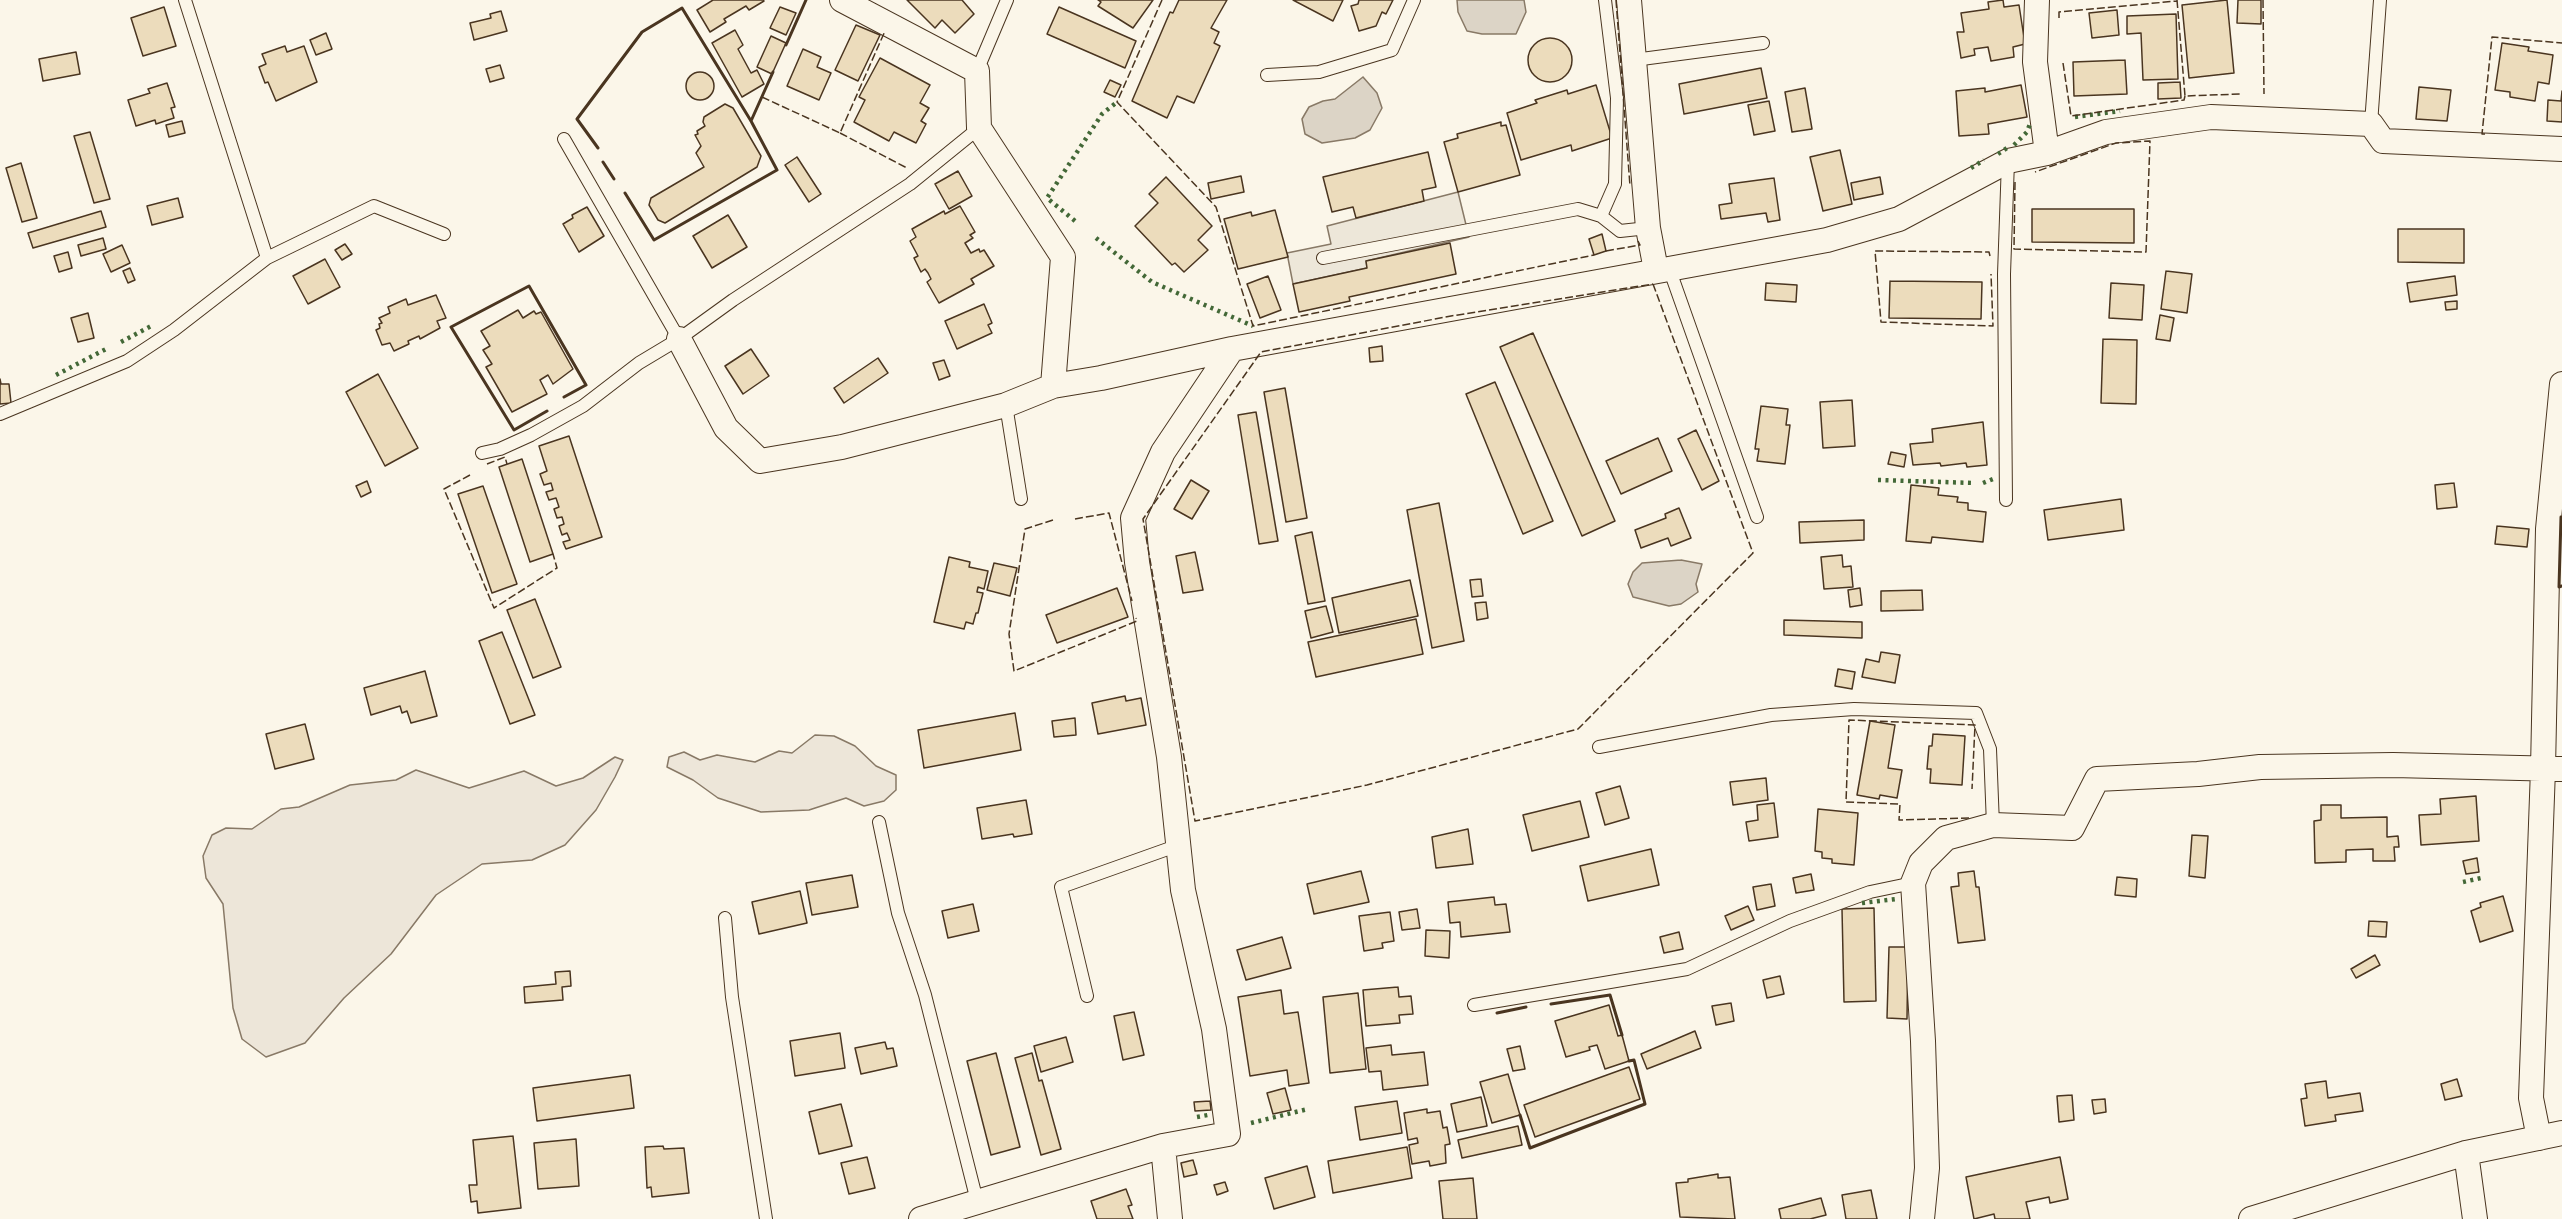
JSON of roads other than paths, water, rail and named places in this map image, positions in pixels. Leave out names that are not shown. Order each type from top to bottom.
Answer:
[{"type":"street","points":[[842,0],[977,71],[979,128],[1063,257],[1053,386]]},
{"type":"street","points":[[1629,0],[1648,228],[1663,269]]},
{"type":"street","points":[[2037,0],[2035,62],[2047,153]]},
{"type":"street","points":[[679,339],[726,428],[760,461],[842,447],[1006,405],[1053,386],[1101,378],[1232,349],[1827,240],[1899,219],[2008,161],[2047,153],[2106,132],[2211,117],[2371,123],[2383,141],[2562,149]]},
{"type":"street","points":[[921,1219],[1163,1146],[1228,1134],[1214,1029],[1183,890],[1169,757],[1137,562],[1133,518],[1163,452],[1232,349]]},
{"type":"street","points":[[2251,1219],[2466,1153],[2551,1135],[2531,1098],[2553,769],[2548,529],[2562,384]]},
{"type":"street","points":[[1922,1219],[1927,1168],[1923,1041],[1913,883],[1921,863],[1946,837],[1993,825],[2072,828],[2097,779],[2198,774],[2260,767],[2393,765],[2553,769]]},
{"type":"street","points":[[1163,1146],[1170,1219]]},
{"type":"street","points":[[2466,1153],[2475,1219]]},
{"type":"lane","points":[[185,0],[267,258]]},
{"type":"lane","points":[[977,71],[1007,0]]},
{"type":"lane","points":[[1267,75],[1318,72],[1392,50],[1414,0]]},
{"type":"lane","points":[[1601,216],[1616,184],[1617,109],[1605,0]]},
{"type":"lane","points":[[2371,123],[2380,0]]},
{"type":"lane","points":[[1634,60],[1763,44]]},
{"type":"lane","points":[[482,453],[500,449],[531,435],[583,406],[639,363],[679,339],[910,184],[979,128]]},
{"type":"lane","points":[[564,139],[679,339]]},
{"type":"lane","points":[[2006,500],[2003,406],[2008,161]]},
{"type":"lane","points":[[0,414],[127,361],[174,330],[267,258],[374,206],[444,234]]},
{"type":"lane","points":[[1323,258],[1578,209],[1601,216],[1620,231],[1648,228]]},
{"type":"lane","points":[[1663,269],[1757,516]]},
{"type":"lane","points":[[1006,405],[1021,499]]},
{"type":"lane","points":[[1599,747],[1772,715],[1854,709],[1976,713],[1990,749],[1993,825]]},
{"type":"lane","points":[[879,822],[898,913],[925,994],[977,1202]]},
{"type":"lane","points":[[1087,996],[1061,887],[1179,845]]},
{"type":"lane","points":[[1474,1005],[1687,969],[1790,921],[1870,892],[1913,883]]},
{"type":"lane","points":[[725,918],[732,997],[766,1219]]}]
